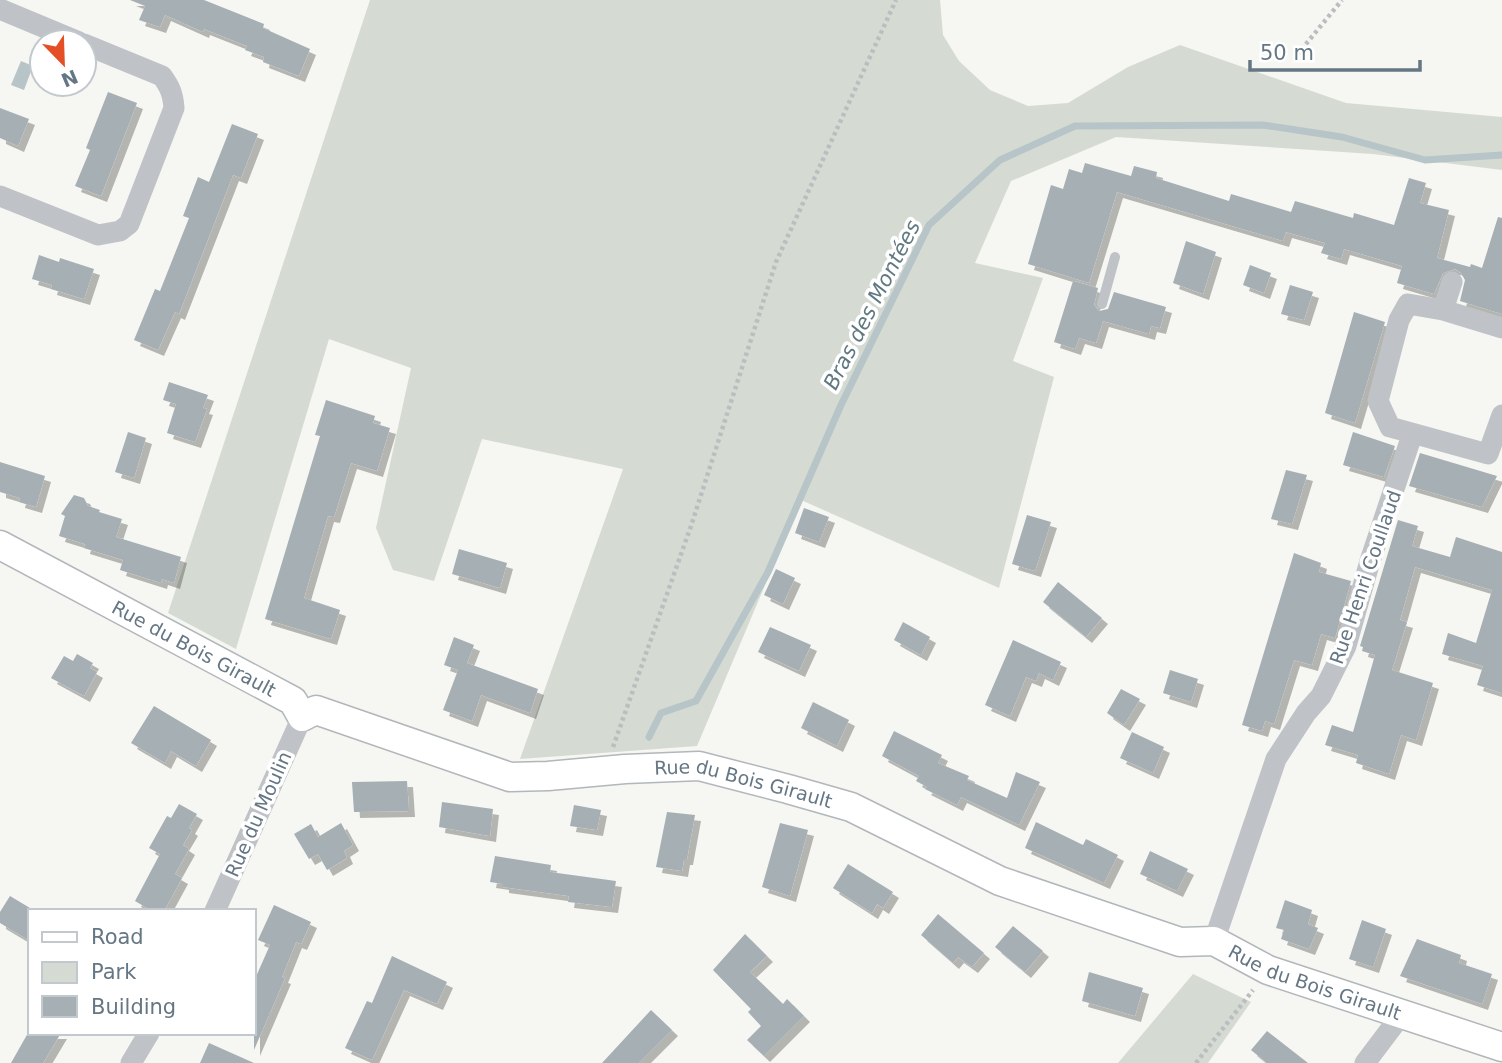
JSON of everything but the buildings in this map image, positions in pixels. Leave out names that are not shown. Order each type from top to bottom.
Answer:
[{"type":"street","points":[[0,9],[45,28]]},
{"type":"street","points":[[0,196],[97,235],[120,231],[129,224],[174,108],[174,99],[162,76],[98,50]]},
{"type":"street","points":[[1443,310],[1452,282]]},
{"type":"street","points":[[1502,328],[1443,310],[1408,304],[1399,320],[1378,401],[1390,428],[1488,454],[1502,415]]},
{"type":"street","name":"Rue Henri Coullaud","points":[[1214,941],[1276,759],[1306,713],[1321,696],[1346,646],[1367,570],[1412,435]]},
{"type":"street","name":"Rue du Bois Girault","points":[[0,545],[293,701],[302,717],[316,710],[510,777],[699,766],[788,789],[851,807],[1012,886],[1180,942],[1214,941],[1268,970],[1502,1046]]},
{"type":"street","name":"Rue du Moulin","points":[[216,909],[302,717]]},
{"type":"street","points":[[1364,1063],[1402,1014]]},
{"type":"street","points":[[131,1063],[148,1035]]},
{"type":"lane","points":[[1102,304],[1115,257]]},
{"type":"path","points":[[605,771],[691,526],[776,262],[896,0]]},
{"type":"path","points":[[1297,55],[1342,0]]},
{"type":"path","points":[[1196,1063],[1268,970]]},
{"type":"green space","points":[[370,0],[940,0],[943,35],[959,61],[990,90],[1028,106],[1068,103],[1128,67],[1180,45],[1346,103],[1502,117],[1502,170],[1373,154],[1116,137],[1011,181],[975,263],[1043,278],[1013,361],[1054,377],[999,588],[801,500],[697,746],[520,759],[623,469],[482,439],[434,581],[393,570],[376,528],[411,368],[329,339],[236,649],[168,613]]},
{"type":"green space","points":[[1193,974],[1251,1002],[1208,1063],[1118,1063]]},
{"type":"shaded area","points":[[21,61],[28,64],[28,79],[24,90],[11,85]]},
{"type":"waterway","name":"Bras des Montées","points":[[649,737],[661,713],[696,701],[768,572],[841,405],[929,225],[1000,160],[1075,126],[1263,125],[1342,137],[1425,160],[1502,155]]}]
